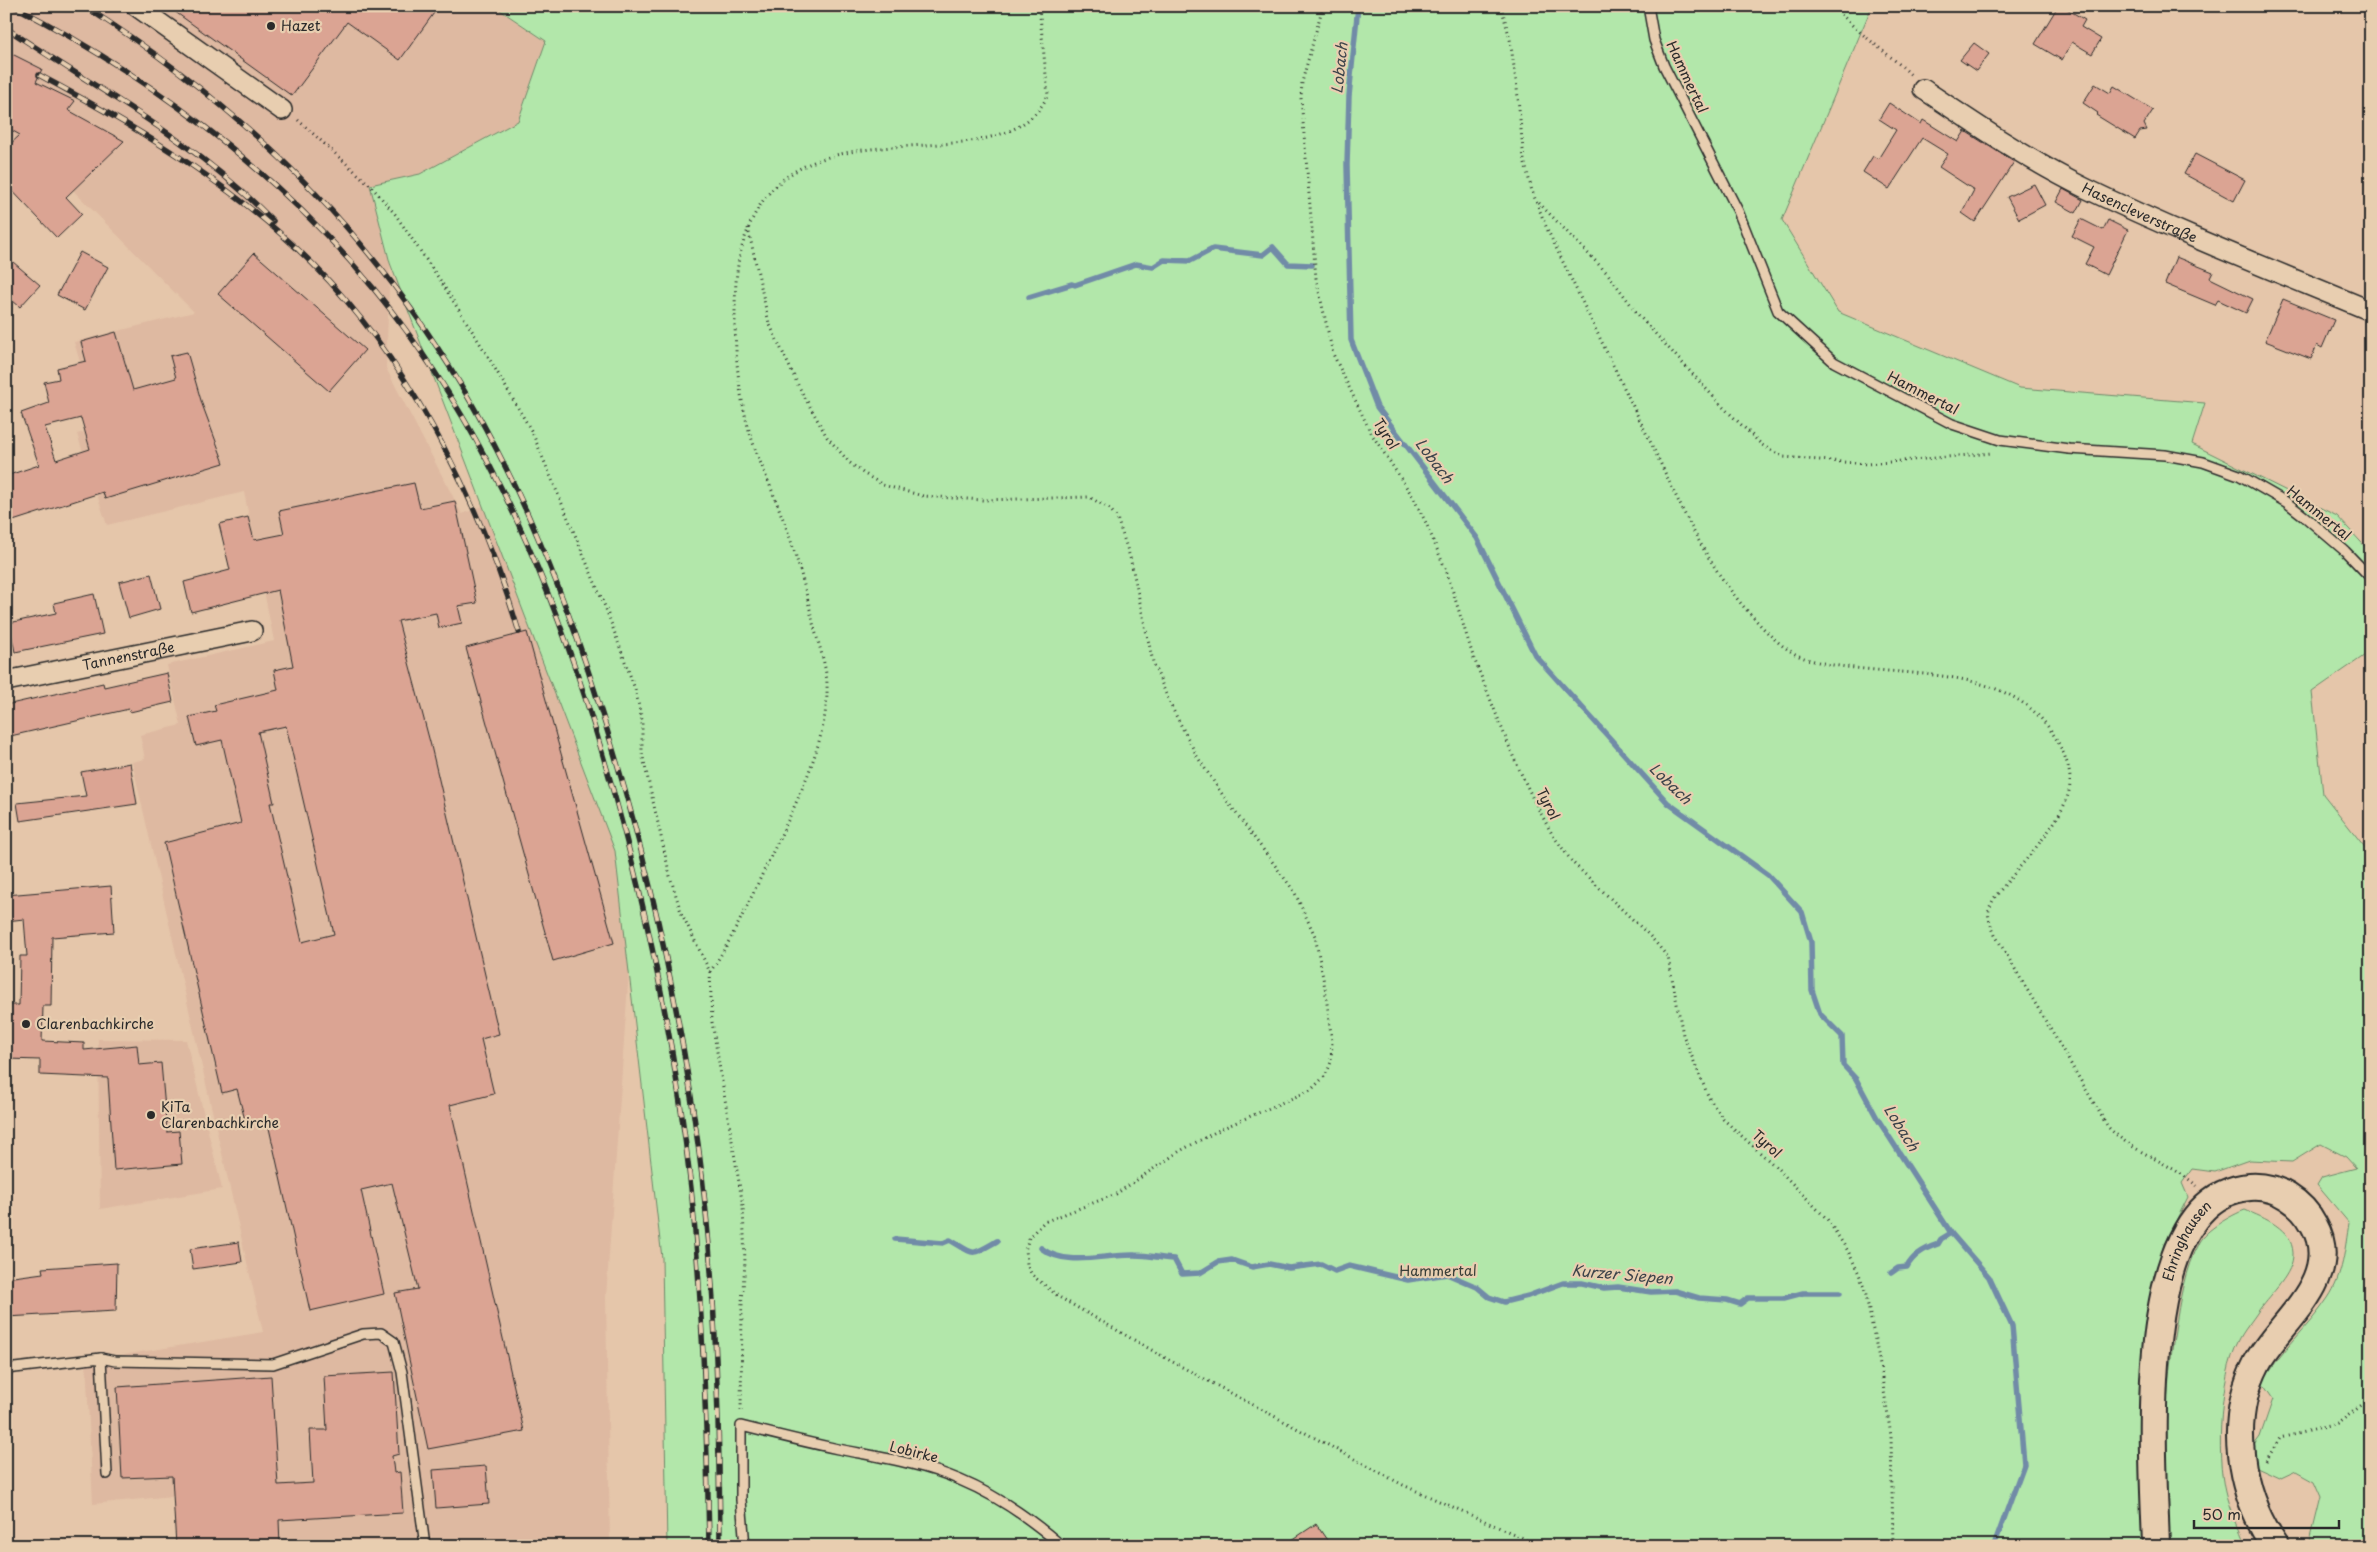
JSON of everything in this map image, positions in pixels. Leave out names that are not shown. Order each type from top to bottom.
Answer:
[{"type":"main road","name":"Ehringhausen","points":[[2156,1546],[2153,1390],[2159,1322],[2168,1277],[2180,1244],[2194,1218],[2212,1199],[2238,1188],[2255,1187],[2273,1190],[2291,1199],[2306,1212],[2316,1229],[2320,1245],[2319,1272],[2312,1290],[2262,1354],[2250,1379],[2244,1405],[2241,1450],[2245,1482],[2257,1514],[2274,1546]]},
{"type":"street","points":[[136,6],[289,114]]},
{"type":"street","name":"Hasencleverstraße","points":[[1923,89],[1996,138],[2083,188],[2235,255],[2371,311]]},
{"type":"street","name":"Tannenstraße","points":[[6,681],[252,631]]},
{"type":"lane","name":"Hammertal","points":[[1648,6],[1654,40],[1664,66],[1738,211],[1778,311],[1834,362],[1952,424],[2000,440],[2069,449],[2165,455],[2203,462],[2239,475],[2286,502],[2304,516],[2345,551],[2371,578]]},
{"type":"lane","points":[[6,1369],[101,1358],[115,1361],[273,1364],[363,1334],[381,1333],[394,1342],[402,1372],[425,1546]]},
{"type":"lane","points":[[101,1358],[107,1474]]},
{"type":"lane","points":[[741,1426],[741,1500],[745,1546]]},
{"type":"lane","name":"Lobirke","points":[[741,1426],[904,1463],[958,1479],[976,1487],[1024,1517],[1062,1546]]},
{"type":"path","points":[[710,972],[730,943],[801,790],[824,718],[827,682],[798,562],[756,450],[740,395],[735,334],[735,273],[748,228],[763,200],[771,191],[792,173],[811,162],[832,154],[979,138],[1003,133],[1026,123],[1041,108],[1048,95],[1039,6]]},
{"type":"path","name":"Tyrol","points":[[1323,6],[1302,82],[1301,98],[1316,278],[1333,354],[1370,433],[1413,497],[1426,523],[1447,573],[1473,656],[1509,747],[1552,834],[1573,863],[1595,887],[1662,949],[1670,966],[1683,1035],[1709,1098],[1723,1119],[1776,1167],[1827,1220],[1856,1266],[1865,1291],[1890,1436],[1892,1546]]},
{"type":"path","points":[[1501,6],[1510,39],[1516,78],[1524,160],[1547,229],[1681,506],[1730,592],[1755,620],[1787,649],[1806,659],[1852,668],[1951,676],[1981,683],[2013,697],[2036,714],[2054,734],[2069,765],[2071,781],[2065,804],[2047,831],[1988,908],[1992,927],[2108,1127],[2120,1140],[2186,1177],[2212,1199]]},
{"type":"path","points":[[1836,6],[1852,24],[1899,62],[1923,89]]},
{"type":"path","points":[[289,114],[370,185],[395,214],[440,280],[532,432],[588,564],[635,689],[642,720],[642,753],[670,876],[681,912],[710,972],[712,1022],[742,1206],[745,1263],[742,1302],[741,1426]]},
{"type":"path","points":[[1536,200],[1608,274],[1656,335],[1722,406],[1762,445],[1783,457],[1867,464],[2001,452]]},
{"type":"path","points":[[748,228],[769,322],[799,387],[822,428],[850,463],[883,486],[923,496],[983,500],[1089,497],[1110,509],[1120,525],[1130,557],[1153,662],[1170,704],[1198,758],[1224,797],[1294,891],[1315,936],[1325,988],[1332,1042],[1331,1062],[1326,1075],[1311,1090],[1221,1129],[1180,1151],[1116,1194],[1044,1222],[1029,1237],[1026,1248],[1027,1265],[1032,1275],[1059,1297],[1169,1360],[1403,1485],[1522,1538],[1535,1546]]},
{"type":"path","points":[[2265,1463],[2280,1438],[2337,1424],[2371,1398]]},
{"type":"shaded area","points":[[6,6],[494,6],[546,41],[518,121],[420,174],[371,186],[390,263],[386,368],[462,514],[483,506],[615,851],[629,970],[606,1297],[610,1546],[185,1546],[182,1495],[93,1504],[86,1361],[263,1332],[132,762],[145,759],[140,735],[181,725],[167,665],[274,641],[244,492],[107,525],[77,434],[100,428],[74,342],[194,312],[29,146],[6,133]]},
{"type":"shaded area","name":"KiTa Clarenbachkirche","points":[[98,1039],[186,1040],[222,1189],[100,1209]]},
{"type":"green space","points":[[494,6],[1872,6],[1782,220],[1838,312],[2020,388],[2205,403],[2192,444],[2337,516],[2371,553],[2371,651],[2312,692],[2323,794],[2371,855],[2371,1546],[2309,1546],[2321,1497],[2314,1481],[2296,1471],[2281,1478],[2257,1467],[2251,1449],[2260,1437],[2273,1399],[2262,1383],[2277,1360],[2328,1298],[2337,1281],[2343,1262],[2349,1223],[2317,1185],[2322,1177],[2356,1168],[2346,1157],[2321,1144],[2292,1162],[2249,1160],[2215,1172],[2192,1169],[2182,1183],[2188,1197],[2164,1244],[2152,1289],[2145,1337],[2144,1546],[667,1546],[662,1258],[615,851],[390,263],[370,185],[420,174],[518,121],[546,41]]},
{"type":"green space","points":[[2245,1210],[2276,1225],[2288,1237],[2293,1253],[2290,1269],[2286,1276],[2259,1310],[2238,1342],[2227,1375],[2221,1416],[2222,1476],[2229,1506],[2245,1546],[2167,1546],[2165,1465],[2168,1384],[2183,1285],[2190,1263],[2202,1237],[2219,1223]]},
{"type":"building","points":[[167,6],[439,6],[400,60],[347,22],[292,96]]},
{"type":"building","points":[[2058,6],[2062,6],[2085,20],[2081,27],[2101,39],[2092,54],[2072,42],[2062,60],[2035,44]]},
{"type":"building","points":[[1974,43],[1989,54],[1976,71],[1960,60]]},
{"type":"building","points":[[6,51],[42,69],[36,82],[75,101],[68,110],[124,141],[66,197],[82,214],[57,238],[6,184],[6,148],[20,135],[6,127]]},
{"type":"building","points":[[2095,84],[2110,93],[2114,86],[2153,110],[2144,124],[2147,130],[2140,131],[2135,139],[2096,115],[2098,113],[2083,103]]},
{"type":"building","points":[[1889,103],[1921,124],[1923,120],[1958,142],[1965,131],[2014,162],[1975,222],[1962,213],[1974,190],[1939,167],[1948,154],[1922,138],[1889,189],[1863,172],[1873,156],[1878,159],[1896,130],[1879,119]]},
{"type":"building","points":[[2195,154],[2245,180],[2234,201],[2184,174]]},
{"type":"building","points":[[2034,184],[2045,205],[2019,219],[2007,197]]},
{"type":"building","points":[[2063,189],[2083,200],[2076,213],[2056,202]]},
{"type":"building","points":[[2081,219],[2103,230],[2108,220],[2128,230],[2106,275],[2085,264],[2094,247],[2072,236]]},
{"type":"building","points":[[80,252],[108,267],[85,310],[57,295]]},
{"type":"building","points":[[254,253],[365,350],[329,391],[218,294]]},
{"type":"building","points":[[6,256],[40,285],[20,307],[6,295]]},
{"type":"building","points":[[2176,257],[2213,272],[2210,278],[2253,299],[2246,313],[2218,300],[2215,305],[2165,284]]},
{"type":"building","points":[[2283,299],[2334,320],[2322,348],[2317,345],[2311,359],[2265,341]]},
{"type":"building","points":[[116,332],[133,390],[176,378],[170,356],[187,352],[202,404],[224,463],[105,499],[103,492],[13,521],[6,500],[6,476],[39,465],[21,413],[49,403],[44,382],[59,379],[57,368],[86,361],[81,342]],"holes":[[[81,418],[90,449],[56,460],[45,427]]]},
{"type":"building","points":[[414,483],[420,508],[455,501],[477,603],[458,606],[462,623],[439,628],[436,613],[398,621],[431,746],[499,1034],[481,1039],[494,1094],[450,1105],[524,1431],[428,1449],[395,1293],[418,1289],[392,1183],[361,1190],[384,1294],[310,1311],[267,1119],[246,1124],[237,1089],[222,1093],[164,843],[241,823],[222,740],[196,746],[189,717],[216,711],[214,705],[278,690],[274,670],[293,666],[278,590],[191,612],[184,582],[230,570],[219,524],[248,517],[254,540],[284,534],[279,511]],"holes":[[[286,726],[334,934],[302,942],[270,803],[274,803],[258,732]]]},
{"type":"building","points":[[151,574],[160,609],[129,618],[119,582]]},
{"type":"building","points":[[94,594],[103,634],[15,652],[9,623],[56,613],[54,603]]},
{"type":"building","points":[[527,632],[614,943],[553,961],[466,648]]},
{"type":"building","points":[[167,673],[173,702],[130,712],[129,709],[6,737],[6,705],[103,683],[104,687]]},
{"type":"building","points":[[130,763],[137,804],[20,821],[17,803],[86,796],[81,772]]},
{"type":"building","points":[[111,886],[114,932],[52,937],[51,1006],[43,1006],[42,1041],[84,1043],[84,1050],[137,1045],[139,1065],[161,1063],[167,1132],[179,1131],[182,1164],[114,1170],[108,1078],[40,1075],[40,1060],[8,1059],[10,1005],[19,1005],[20,956],[27,956],[24,919],[6,921],[6,895]]},
{"type":"building","points":[[239,1242],[242,1262],[193,1269],[190,1249]]},
{"type":"building","points":[[117,1263],[116,1311],[6,1317],[6,1278],[43,1273],[42,1268]]},
{"type":"building","points":[[394,1372],[399,1454],[392,1456],[394,1473],[400,1472],[403,1513],[279,1520],[280,1546],[176,1546],[172,1476],[122,1478],[117,1387],[271,1376],[278,1485],[313,1483],[310,1430],[327,1430],[324,1376]]},
{"type":"building","points":[[486,1466],[489,1504],[436,1508],[433,1470]]},
{"type":"building","points":[[1316,1524],[1331,1546],[1283,1546]]},
{"type":"waterway","name":"Lobach","points":[[1358,6],[1349,96],[1347,165],[1351,340],[1377,407],[1477,538],[1535,655],[1668,803],[1768,875],[1802,912],[1811,942],[1812,990],[1820,1014],[1842,1036],[1843,1065],[1856,1079],[1877,1118],[1951,1233],[1989,1277],[2012,1326],[2024,1464],[1994,1546]]},
{"type":"waterway","points":[[1029,297],[1072,284],[1075,285],[1136,264],[1153,267],[1164,260],[1190,261],[1213,249],[1263,255],[1273,247],[1288,264],[1312,265]]},
{"type":"waterway","name":"Kurzer Siepen","points":[[1891,1273],[1898,1268],[1907,1267],[1916,1256],[1938,1244],[1941,1239],[1951,1233]]},
{"type":"waterway","name":"Kurzer Siepen","points":[[895,1239],[943,1243],[950,1240],[964,1249],[973,1252],[982,1250],[997,1241]]},
{"type":"waterway","name":"Kurzer Siepen","points":[[1041,1248],[1051,1254],[1074,1259],[1123,1255],[1145,1255],[1174,1259],[1182,1274],[1200,1273],[1218,1262],[1232,1260],[1252,1267],[1269,1264],[1289,1268],[1321,1264],[1335,1271],[1349,1266],[1408,1280],[1447,1274],[1477,1287],[1489,1297],[1504,1302],[1528,1296],[1563,1283],[1582,1283],[1604,1288],[1618,1287],[1651,1292],[1675,1291],[1699,1298],[1727,1300],[1740,1304],[1748,1298],[1784,1298],[1803,1293],[1840,1293]]},
{"type":"railway","points":[[14,6],[124,70],[177,106],[228,145],[322,231],[365,279],[405,329],[437,375],[493,472],[517,522],[540,573],[560,625],[596,732],[641,900],[665,1015],[684,1130],[699,1277],[704,1366],[709,1546]]},
{"type":"railway","points":[[84,6],[181,74],[227,111],[313,191],[353,235],[425,329],[454,374],[506,468],[550,566],[587,666],[634,822],[660,928],[681,1036],[698,1144],[713,1294],[719,1445],[720,1546]]},
{"type":"railway","points":[[6,28],[145,117],[179,141],[243,192],[273,221]]},
{"type":"railway","points":[[39,75],[117,118],[193,166],[231,193],[266,221],[330,282],[362,320],[391,360],[419,403],[444,447],[486,539],[504,585],[519,632]]},
{"type":"place","name":"Hazet","points":[[271,26]]},
{"type":"place","name":"Clarenbachkirche","points":[[26,1024]]},
{"type":"place","name":"KiTa Clarenbachkirche","points":[[151,1115]]}]
